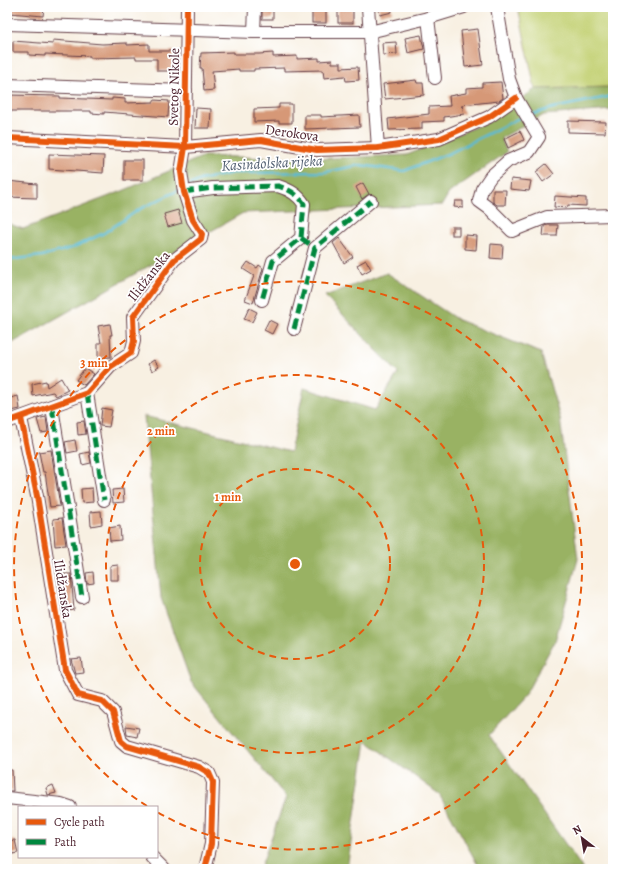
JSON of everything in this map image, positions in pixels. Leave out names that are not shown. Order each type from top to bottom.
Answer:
[{"type":"street","name":"Svetog Nikole","points":[[184,192],[181,172],[185,147],[187,7]]},
{"type":"street","points":[[254,32],[255,7]]},
{"type":"street","points":[[368,7],[378,148]]},
{"type":"street","points":[[7,24],[254,32],[369,32],[428,18],[464,7]]},
{"type":"street","points":[[497,7],[509,79],[518,103],[539,137],[530,152],[508,161],[491,176],[482,189],[480,201],[512,231],[547,217],[613,215]]},
{"type":"street","points":[[428,18],[435,78]]},
{"type":"street","points":[[7,85],[186,91]]},
{"type":"street","name":"Derokova","points":[[7,138],[185,147],[261,140],[317,150],[378,148],[439,139],[518,103]]},
{"type":"street","points":[[184,192],[213,188],[268,186],[287,189],[304,204],[301,238],[273,261],[262,300]]},
{"type":"street","name":"Ilidžanska","points":[[7,422],[88,393],[110,367],[131,353],[134,342],[132,317],[174,260],[201,239],[202,234],[193,220],[184,192]]},
{"type":"street","points":[[294,329],[315,248],[371,202]]},
{"type":"street","points":[[301,238],[315,248]]},
{"type":"street","points":[[88,393],[104,500]]},
{"type":"street","name":"Ilidžanska","points":[[52,407],[82,596]]},
{"type":"street","name":"Ilidžanska","points":[[21,418],[37,496],[65,670],[78,695],[93,700],[102,701],[113,712],[121,741],[126,746],[200,767],[209,773],[213,782],[211,844],[205,869]]},
{"type":"street","points":[[7,798],[67,806]]},
{"type":"street","points":[[153,858],[164,869]]},
{"type":"green space","points":[[518,7],[613,7],[613,87],[535,89]]},
{"type":"green space","points":[[613,87],[613,110],[544,115],[501,138],[507,152],[449,193],[442,205],[243,213],[7,346],[7,223],[23,229],[120,192],[204,156],[307,159],[407,155],[490,121],[535,89]]},
{"type":"green space","points":[[387,273],[458,320],[541,353],[560,418],[578,559],[555,641],[525,695],[489,735],[583,869],[480,869],[439,794],[366,741],[347,869],[260,869],[286,797],[191,682],[161,598],[144,416],[290,452],[304,388],[375,410],[398,373],[325,296]]},
{"type":"building","points":[[11,7],[44,7],[43,16],[10,13]]},
{"type":"building","points":[[262,7],[273,7],[273,19],[262,19]]},
{"type":"building","points":[[338,7],[353,7],[353,23],[338,23]]},
{"type":"building","points":[[378,7],[391,7],[392,12],[380,15]]},
{"type":"building","points":[[312,8],[326,8],[326,23],[312,23]]},
{"type":"building","points":[[478,29],[483,65],[465,67],[461,31]]},
{"type":"building","points":[[421,35],[424,49],[408,53],[405,38]]},
{"type":"building","points":[[53,40],[102,44],[149,44],[149,51],[174,51],[174,71],[157,71],[157,59],[136,59],[136,57],[90,58],[90,56],[45,54],[45,56],[29,55],[29,52],[13,52],[13,41],[53,44]]},
{"type":"building","points":[[396,42],[397,54],[383,55],[382,43]]},
{"type":"building","points":[[234,52],[234,54],[273,53],[273,57],[297,56],[297,59],[319,58],[319,61],[332,60],[332,63],[341,63],[341,68],[358,67],[359,80],[346,81],[345,76],[324,78],[323,70],[284,71],[284,68],[239,71],[239,69],[212,71],[214,90],[204,91],[202,68],[200,68],[201,53]]},
{"type":"building","points":[[416,80],[417,83],[423,83],[424,95],[385,99],[383,84]]},
{"type":"building","points":[[501,82],[503,98],[499,101],[462,105],[464,114],[444,117],[444,121],[422,122],[422,129],[389,130],[388,119],[429,114],[429,107],[450,106],[449,96],[466,93],[466,88],[482,87],[482,83]]},
{"type":"building","points":[[7,95],[60,96],[60,98],[112,100],[112,98],[125,99],[125,103],[154,102],[154,100],[169,101],[168,117],[104,112],[104,114],[91,113],[91,111],[7,111]]},
{"type":"building","points":[[279,104],[292,104],[292,123],[279,123],[279,121],[254,122],[254,109],[279,108]]},
{"type":"building","points":[[196,108],[211,109],[210,128],[195,128]]},
{"type":"building","points":[[305,115],[321,115],[321,117],[359,115],[360,127],[305,129]]},
{"type":"building","points":[[568,121],[606,122],[605,133],[568,132]]},
{"type":"building","points":[[520,131],[524,140],[508,148],[504,139]]},
{"type":"building","points":[[49,154],[104,156],[103,173],[49,169]]},
{"type":"building","points":[[124,160],[143,160],[143,180],[124,180]]},
{"type":"building","points":[[546,164],[554,174],[543,182],[536,172]]},
{"type":"building","points":[[511,179],[531,181],[529,191],[510,189]]},
{"type":"building","points":[[7,181],[37,184],[37,198],[7,197]]},
{"type":"building","points":[[363,183],[369,194],[362,199],[356,187]]},
{"type":"building","points":[[493,190],[506,190],[505,205],[497,205],[493,202]]},
{"type":"building","points":[[555,196],[586,198],[586,206],[568,205],[567,208],[554,207]]},
{"type":"building","points":[[455,201],[463,201],[463,208],[454,207]]},
{"type":"building","points":[[178,210],[182,223],[168,227],[164,214]]},
{"type":"building","points":[[558,225],[557,236],[543,236],[544,226]]},
{"type":"building","points":[[452,227],[459,227],[459,235],[452,235]]},
{"type":"building","points":[[465,235],[477,236],[476,250],[465,249]]},
{"type":"building","points":[[339,238],[353,257],[344,263],[333,243]]},
{"type":"building","points":[[491,244],[503,245],[502,259],[490,258]]},
{"type":"building","points":[[366,260],[371,269],[362,274],[357,265]]},
{"type":"building","points":[[248,262],[257,268],[259,265],[263,268],[253,303],[245,300],[254,276],[243,269]]},
{"type":"building","points":[[249,308],[257,312],[252,322],[244,319]]},
{"type":"building","points":[[269,320],[277,324],[272,334],[264,330]]},
{"type":"building","points":[[110,324],[112,335],[110,335],[111,357],[98,358],[98,343],[101,343],[98,326]]},
{"type":"building","points":[[154,360],[159,367],[152,371],[148,364]]},
{"type":"building","points":[[85,368],[94,374],[84,385],[76,380]]},
{"type":"building","points":[[61,378],[68,390],[56,396],[53,392],[33,396],[32,384],[46,381],[47,387]]},
{"type":"building","points":[[18,396],[20,409],[7,412],[7,399]]},
{"type":"building","points":[[102,408],[112,410],[109,427],[100,426]]},
{"type":"building","points":[[46,417],[48,432],[41,433],[37,419]]},
{"type":"building","points":[[84,421],[86,434],[78,435],[77,422]]},
{"type":"building","points":[[75,440],[77,451],[67,453],[65,442]]},
{"type":"building","points":[[51,450],[60,506],[50,507],[45,472],[43,472],[39,452]]},
{"type":"building","points":[[89,452],[91,463],[82,465],[80,454]]},
{"type":"building","points":[[92,488],[93,502],[82,503],[81,489]]},
{"type":"building","points":[[123,489],[124,502],[113,503],[112,490]]},
{"type":"building","points":[[101,511],[102,524],[91,526],[90,512]]},
{"type":"building","points":[[62,518],[66,545],[55,546],[53,519]]},
{"type":"building","points":[[120,526],[121,540],[110,541],[109,528]]},
{"type":"building","points":[[118,565],[118,580],[110,580],[110,566]]},
{"type":"building","points":[[93,572],[94,583],[87,584],[86,573]]},
{"type":"building","points":[[62,574],[71,574],[74,610],[63,612],[60,592],[64,591]]},
{"type":"building","points":[[81,658],[83,672],[75,673],[71,659]]},
{"type":"building","points":[[126,726],[139,728],[137,737],[127,735]]},
{"type":"building","points":[[7,770],[12,770],[13,791],[7,791]]},
{"type":"building","points":[[53,785],[56,793],[48,795],[46,788]]},
{"type":"building","points":[[15,840],[18,853],[7,855],[7,841]]},
{"type":"waterway","name":"Kasindolska rijeka","points":[[530,115],[553,108],[613,96]]},
{"type":"waterway","name":"Kasindolska rijeka","points":[[188,186],[200,180],[233,173],[325,172],[360,165],[404,171],[450,153],[523,116]]},
{"type":"waterway","name":"Kasindolska rijeka","points":[[7,260],[42,256],[72,248],[104,233],[140,209],[179,190]]},
{"type":"marked path","points":[[184,192],[213,188],[278,186],[292,192],[302,200],[304,204],[301,238],[273,261],[262,300]]},
{"type":"marked path","points":[[294,329],[315,248],[371,201]]},
{"type":"marked path","points":[[301,238],[315,248]]},
{"type":"marked path","points":[[87,393],[104,500]]},
{"type":"marked path","points":[[52,407],[82,597]]},
{"type":"cycle path","points":[[7,422],[87,393],[110,367],[131,353],[134,341],[133,317],[174,260],[201,239],[202,234],[193,220],[184,192],[181,172],[185,147],[187,7]]},
{"type":"cycle path","points":[[7,138],[185,147],[261,140],[317,150],[378,148],[439,139],[489,117],[516,98]]},
{"type":"cycle path","points":[[21,418],[37,496],[65,670],[78,695],[102,701],[113,712],[121,741],[127,746],[199,767],[209,773],[213,782],[211,844],[205,869]]}]
